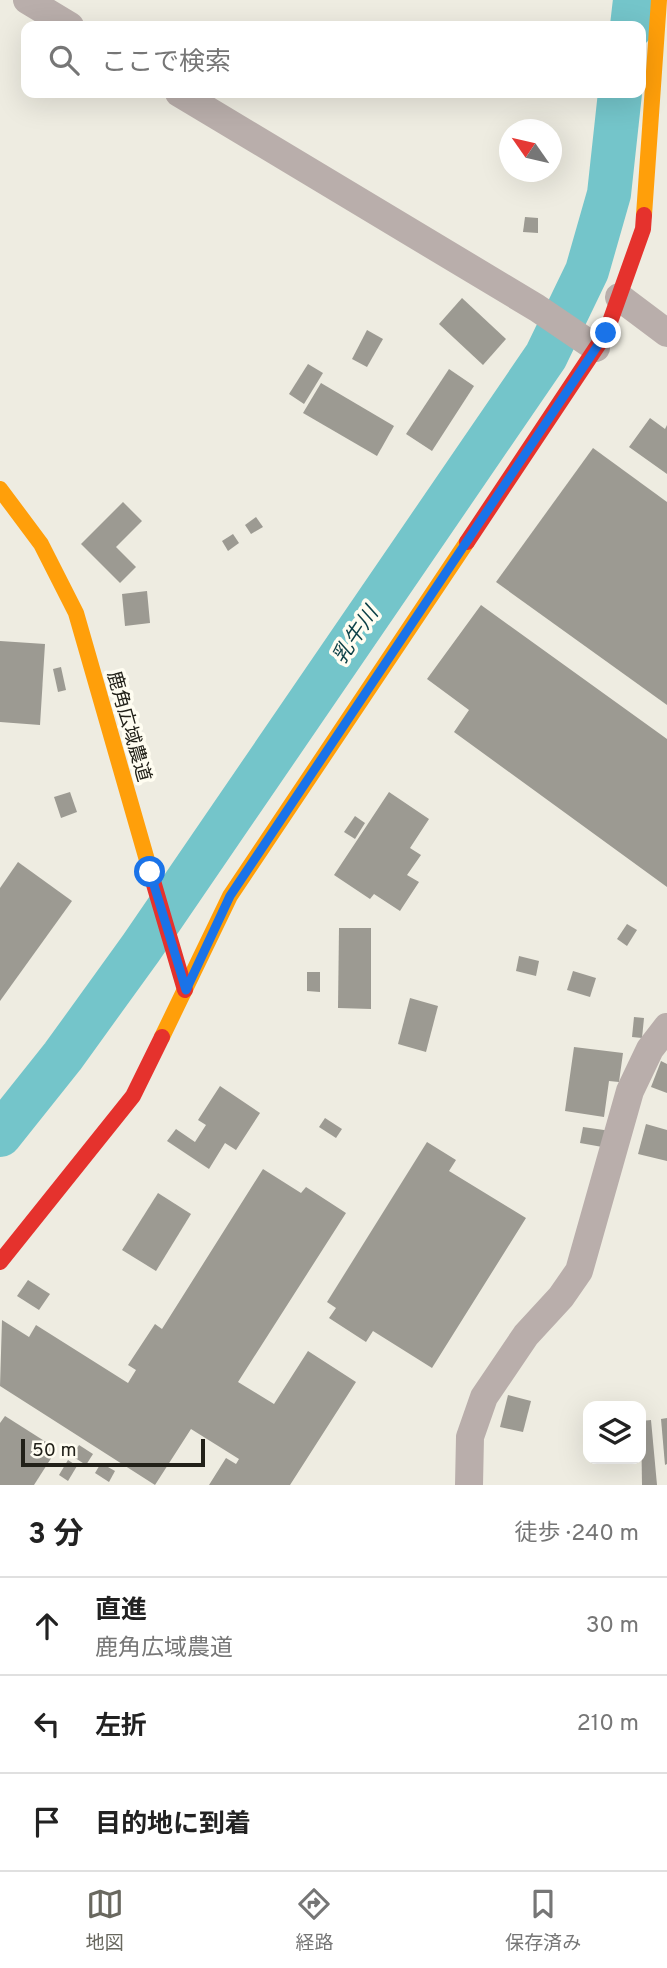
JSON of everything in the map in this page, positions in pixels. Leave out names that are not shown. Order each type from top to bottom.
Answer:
[{"type":"street","points":[[27,0],[62,21]]},
{"type":"street","points":[[0,1262],[133,1096],[230,896],[606,333],[643,229],[659,0]]},
{"type":"street","points":[[187,98],[537,308],[596,348]]},
{"type":"street","points":[[619,297],[667,332]]},
{"type":"street","name":"鹿角広域農道","points":[[0,489],[40,544],[76,613],[186,990]]},
{"type":"street","points":[[468,1485],[470,1437],[484,1397],[526,1335],[561,1297],[579,1271],[630,1091],[650,1049],[667,1027]]},
{"type":"building","points":[[525,217],[538,218],[538,233],[523,232]]},
{"type":"building","points":[[462,298],[506,339],[483,365],[439,324]]},
{"type":"building","points":[[367,330],[383,339],[367,367],[352,359]]},
{"type":"building","points":[[308,364],[323,373],[304,404],[289,394]]},
{"type":"building","points":[[449,369],[474,386],[432,451],[406,434]]},
{"type":"building","points":[[321,383],[394,426],[377,456],[303,413]]},
{"type":"building","points":[[650,418],[665,429],[667,425],[667,474],[629,447]]},
{"type":"building","points":[[593,448],[667,502],[667,705],[496,582]]},
{"type":"building","points":[[123,502],[142,521],[116,547],[136,567],[120,583],[81,544]]},
{"type":"building","points":[[256,517],[263,527],[251,534],[245,525]]},
{"type":"building","points":[[233,534],[239,543],[228,551],[222,541]]},
{"type":"building","points":[[147,591],[150,623],[125,626],[122,594]]},
{"type":"building","points":[[481,605],[667,739],[667,887],[454,732],[469,710],[427,679]]},
{"type":"building","points":[[0,641],[45,644],[40,725],[0,722]]},
{"type":"building","points":[[61,667],[66,690],[58,692],[53,669]]},
{"type":"building","points":[[70,792],[77,812],[61,818],[54,797]]},
{"type":"building","points":[[389,792],[429,819],[410,848],[421,855],[407,875],[419,882],[400,911],[374,894],[370,899],[334,875]]},
{"type":"building","points":[[355,816],[365,823],[355,839],[344,832]]},
{"type":"building","points":[[18,862],[72,901],[0,1001],[0,888]]},
{"type":"building","points":[[627,924],[637,930],[627,946],[617,939]]},
{"type":"building","points":[[339,928],[371,928],[371,1009],[338,1008]]},
{"type":"building","points":[[519,956],[539,961],[536,976],[516,971]]},
{"type":"building","points":[[573,971],[596,978],[590,997],[567,990]]},
{"type":"building","points":[[307,972],[320,972],[320,992],[307,991]]},
{"type":"building","points":[[410,998],[438,1006],[426,1052],[398,1044]]},
{"type":"building","points":[[634,1017],[644,1018],[642,1038],[632,1037]]},
{"type":"building","points":[[574,1047],[623,1053],[619,1082],[609,1081],[604,1117],[565,1111]]},
{"type":"building","points":[[661,1061],[667,1064],[667,1093],[651,1087]]},
{"type":"building","points":[[220,1086],[260,1113],[236,1150],[225,1143],[209,1169],[167,1141],[176,1129],[195,1142],[206,1125],[198,1120]]},
{"type":"building","points":[[325,1118],[342,1129],[336,1138],[319,1127]]},
{"type":"building","points":[[646,1124],[667,1130],[667,1161],[638,1154]]},
{"type":"building","points":[[583,1127],[611,1131],[608,1148],[580,1143]]},
{"type":"building","points":[[427,1142],[456,1160],[449,1171],[526,1218],[432,1368],[373,1331],[366,1342],[329,1318],[336,1308],[327,1302]]},
{"type":"building","points":[[263,1169],[301,1193],[306,1187],[346,1213],[238,1382],[274,1404],[308,1351],[356,1382],[290,1485],[209,1485],[226,1458],[236,1464],[239,1459],[191,1429],[155,1485],[0,1386],[2,1320],[29,1337],[36,1325],[128,1383],[136,1370],[128,1365],[155,1324],[162,1329]]},
{"type":"building","points":[[158,1193],[191,1214],[156,1271],[122,1250]]},
{"type":"building","points":[[28,1280],[50,1294],[39,1310],[17,1296]]},
{"type":"building","points":[[508,1395],[531,1401],[523,1432],[500,1427]]},
{"type":"building","points":[[5,1416],[57,1449],[34,1485],[0,1485],[0,1423]]},
{"type":"building","points":[[667,1418],[667,1464],[665,1465],[661,1419]]},
{"type":"building","points":[[646,1420],[651,1420],[657,1485],[642,1485],[642,1464],[646,1464]]},
{"type":"building","points":[[79,1445],[93,1454],[86,1465],[72,1456]]},
{"type":"building","points":[[68,1460],[77,1466],[68,1481],[59,1475]]},
{"type":"building","points":[[101,1463],[115,1471],[109,1482],[95,1473]]},
{"type":"waterway","name":"乳牛川","points":[[633,21],[635,0]]},
{"type":"waterway","name":"乳牛川","points":[[0,1135],[63,1056],[141,948],[546,356],[587,271],[609,194],[619,98]]},
{"type":"traffic: slow","points":[[644,215],[659,0]]},
{"type":"traffic: slow","points":[[0,489],[41,544],[76,613],[153,881]]},
{"type":"traffic: slow","points":[[162,1037],[230,896],[467,542]]},
{"type":"traffic: jam","points":[[467,542],[606,333],[643,229],[644,215]]},
{"type":"traffic: jam","points":[[153,881],[185,990]]},
{"type":"traffic: jam","points":[[0,1262],[133,1096],[162,1037]]},
{"type":"route","points":[[150,872],[186,990],[230,896],[606,333]]}]
